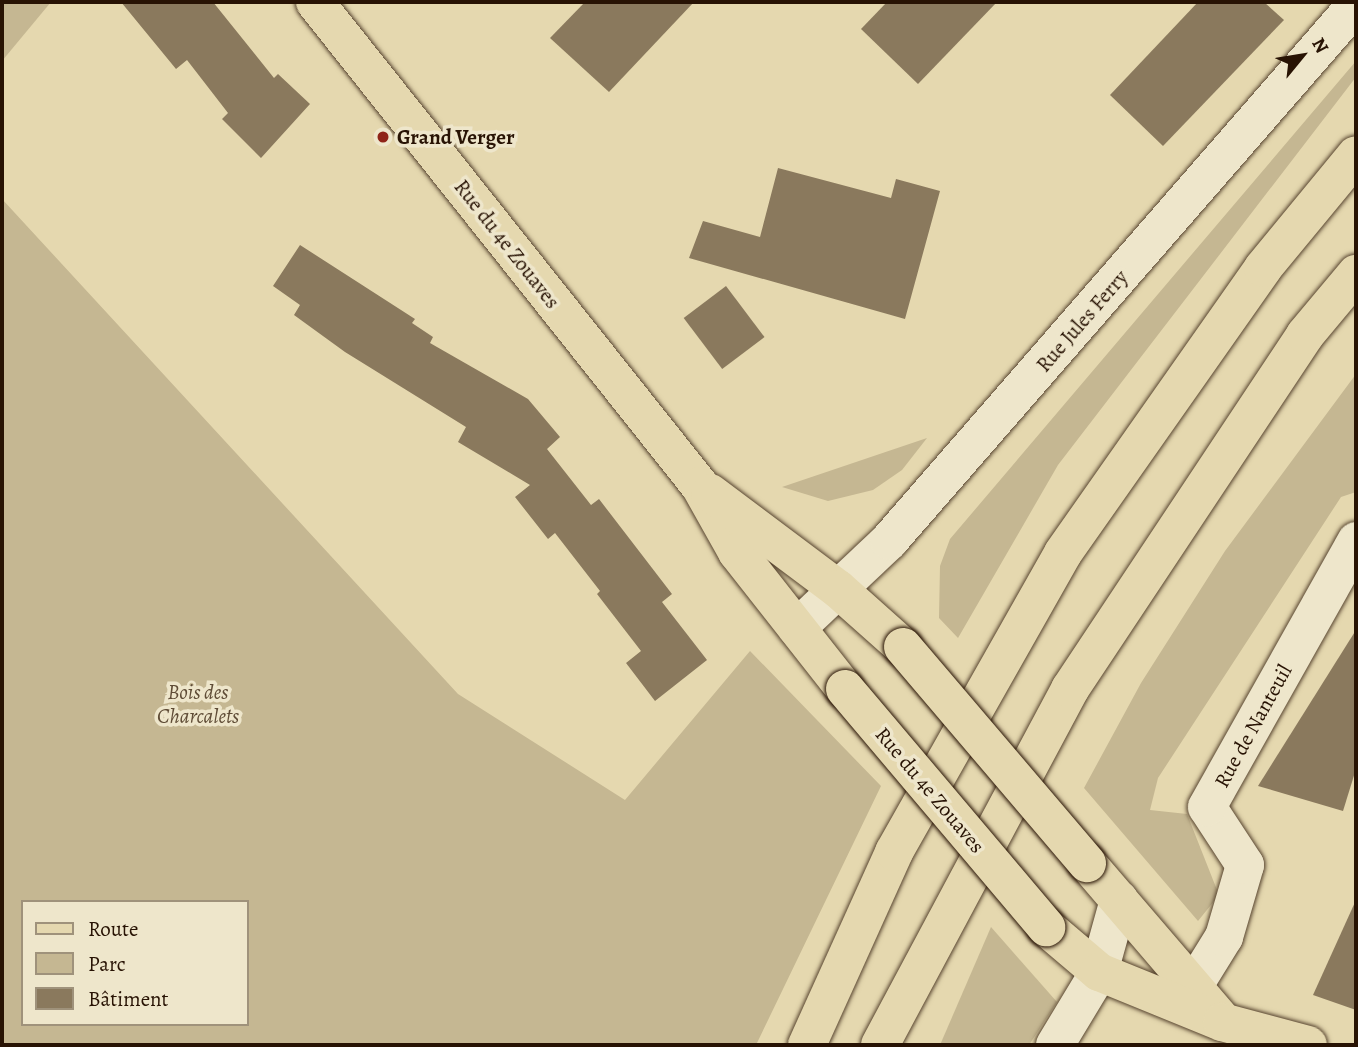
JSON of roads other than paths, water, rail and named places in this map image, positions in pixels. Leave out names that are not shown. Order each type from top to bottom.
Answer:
[{"type":"main road","name":"Rue du 4e Zouaves","points":[[315,2],[700,486],[737,552],[845,690],[1046,927],[1099,972],[1222,1022],[1308,1045]]},
{"type":"main road","points":[[807,1045],[894,852],[1063,554],[1263,268],[1356,155]]},
{"type":"main road","points":[[880,1045],[1070,689],[1305,335],[1356,274]]},
{"type":"main road","name":"Rue du 4e Zouaves","points":[[700,486],[838,589],[903,646],[1222,1022]]},
{"type":"street","name":"Rue Jules Ferry","points":[[797,628],[889,541],[1356,5]]},
{"type":"street","name":"Rue de Nanteuil","points":[[1193,987],[1224,937],[1245,865],[1207,807],[1356,541]]},
{"type":"street","points":[[1055,1045],[1099,972],[1119,900]]},
{"type":"place","name":"Grand Verger","points":[[383,137]]},
{"type":"park label","name":"Bois des Charcalets","points":[[198,704]]}]
